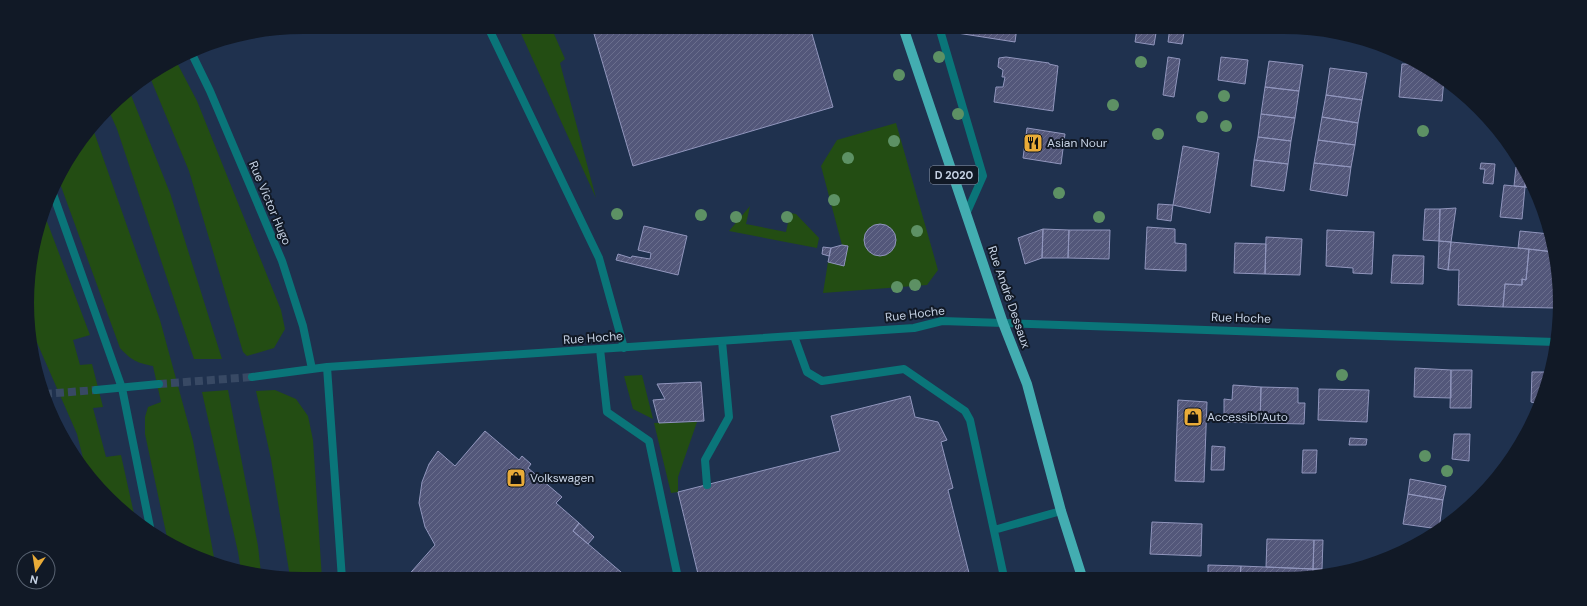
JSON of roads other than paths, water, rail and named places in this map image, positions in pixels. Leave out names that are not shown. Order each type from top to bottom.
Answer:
[{"type":"main road","name":"Rue André Dessaux","points":[[905,34],[967,212],[1003,323],[1027,384],[1061,511],[1080,572]]},
{"type":"street","points":[[491,34],[599,258],[624,348]]},
{"type":"street","points":[[941,34],[984,176],[967,212]]},
{"type":"street","name":"Rue Victor Hugo","points":[[194,57],[210,91],[282,261],[303,326],[312,368]]},
{"type":"street","points":[[55,199],[122,388],[149,524]]},
{"type":"street","name":"Rue Hoche","points":[[252,377],[312,368],[914,328],[942,321],[1550,342]]},
{"type":"street","points":[[794,336],[807,372],[822,381],[904,369],[965,411],[970,420],[1003,572]]},
{"type":"street","points":[[707,485],[704,460],[729,417],[722,341]]},
{"type":"street","points":[[600,349],[607,412],[649,441],[677,572]]},
{"type":"street","points":[[327,367],[342,572]]},
{"type":"street","points":[[96,390],[160,384]]},
{"type":"street","points":[[994,530],[1061,511]]},
{"type":"tunnel","points":[[159,384],[252,377]]},
{"type":"tunnel","points":[[50,394],[96,390]]},
{"type":"place","name":"Asian Nour","points":[[1033,143]]},
{"type":"place","name":"Accessibl'Auto","points":[[1193,417]]},
{"type":"place","name":"Volkswagen","points":[[516,478]]}]
